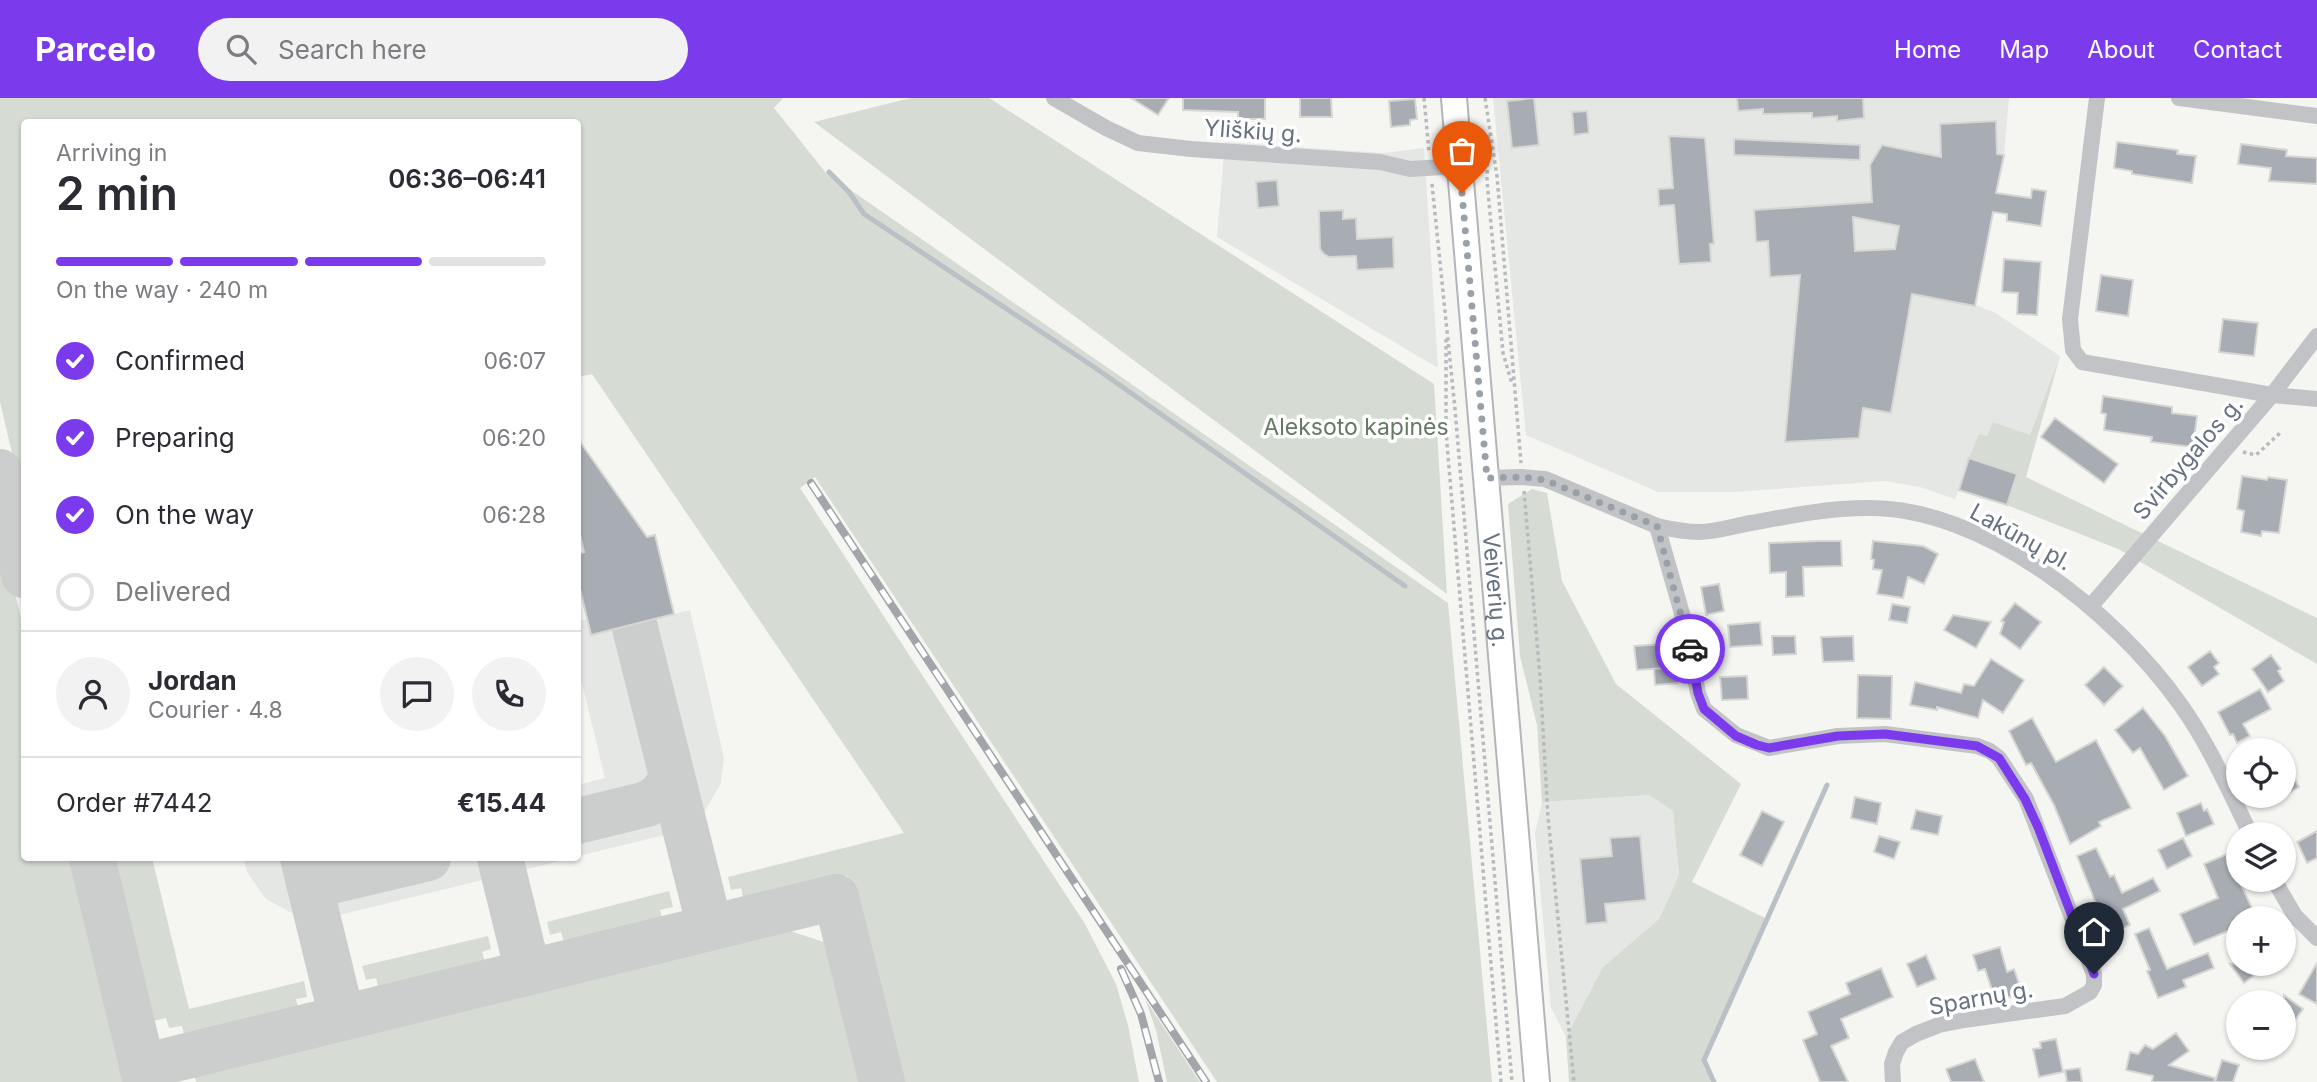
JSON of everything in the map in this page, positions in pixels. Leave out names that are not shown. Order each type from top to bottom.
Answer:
[{"type":"main road","name":"Veiverių g.","points":[[1454,98],[1537,1082]]},
{"type":"street","name":"Yliškių g.","points":[[1054,98],[1138,143],[1380,162],[1410,169],[1460,166]]},
{"type":"street","points":[[2096,98],[2070,319],[2073,351],[2082,362],[2272,395],[2317,399]]},
{"type":"street","points":[[2179,98],[2317,117]]},
{"type":"street","name":"Svirbygalos g.","points":[[2091,607],[2272,395],[2317,336]]},
{"type":"street","name":"Lakūnų pl.","points":[[1487,478],[1522,477],[1545,480],[1657,526],[1700,532],[1813,512],[1865,508],[1905,511],[1947,522],[1976,534],[2044,572],[2091,607],[2138,652],[2180,703],[2212,756],[2245,822]]},
{"type":"street","name":"Sparnų g.","points":[[1657,526],[1685,624],[1698,693],[1704,709],[1736,736],[1769,748],[1838,736],[1885,734],[1977,746],[1999,758],[2025,799],[2094,974],[2094,985],[2090,992],[2065,1006],[1964,1020],[1939,1025],[1916,1034],[1902,1042],[1896,1052],[1892,1064],[1893,1082]]},
{"type":"street","points":[[2281,892],[2295,916],[2317,938]]},
{"type":"path","points":[[1424,98],[1455,409],[1511,1082]]},
{"type":"path","points":[[1485,98],[1497,176],[1540,677],[1548,817],[1574,1082]]},
{"type":"path","points":[[1489,124],[1487,181],[1503,354],[1515,393]]},
{"type":"path","points":[[1446,333],[1446,432],[1501,1082]]},
{"type":"path","points":[[2227,447],[2256,454],[2280,433]]},
{"type":"shaded area","points":[[1493,98],[2009,98],[2004,155],[1975,305],[1994,312],[2060,356],[2030,436],[1979,435],[1955,499],[1920,487],[1885,481],[1734,492],[1658,492],[1526,435]]},
{"type":"shaded area","points":[[1225,142],[1383,153],[1424,148],[1438,368],[1217,237]]},
{"type":"shaded area","points":[[690,610],[724,758],[721,783],[701,818],[685,830],[581,855],[581,784],[605,778],[581,679],[581,621],[587,619],[591,635]]},
{"type":"shaded area","points":[[1649,795],[1673,811],[1679,875],[1659,919],[1603,967],[1566,1037],[1551,1008],[1535,833],[1542,802]]},
{"type":"shaded area","points":[[245,861],[560,861],[319,920],[290,912],[266,899],[247,872]]},
{"type":"green space","points":[[0,98],[783,98],[774,108],[826,173],[1448,603],[1492,1082],[1217,1082],[815,477],[800,488],[1085,924],[1116,984],[1128,1025],[1139,1082],[897,1082],[848,876],[744,902],[741,888],[731,890],[728,877],[904,833],[592,374],[581,376],[581,119],[21,119],[21,491],[0,402]]},
{"type":"green space","name":"Aleksoto kapinės","points":[[911,98],[989,98],[1434,384],[1447,594],[814,122]]},
{"type":"green space","points":[[2060,356],[2026,477],[2317,618],[2317,664],[2118,549],[2007,505],[2017,474],[1969,458],[1979,434],[1987,436],[1993,422],[2030,435]]},
{"type":"green space","points":[[1532,489],[1547,493],[1562,581],[1616,684],[1741,784],[1692,882],[1767,919],[1704,1060],[1711,1082],[1569,1082],[1566,1037],[1603,967],[1659,919],[1679,875],[1673,811],[1649,795],[1542,802],[1537,725],[1520,656],[1508,504]]},
{"type":"green space","points":[[0,529],[21,618],[21,861],[75,861],[129,1082],[0,1082]]},
{"type":"green space","points":[[111,861],[153,861],[189,1009],[304,981],[307,997],[296,999],[299,1012],[185,1039],[182,1026],[169,1028],[166,1018],[149,1022]]},
{"type":"green space","points":[[669,891],[673,907],[660,910],[663,922],[565,946],[561,932],[550,935],[547,922]]},
{"type":"green space","points":[[778,927],[833,945],[866,1082],[196,1082],[193,1070]]},
{"type":"green space","points":[[488,936],[491,949],[482,952],[486,965],[379,991],[376,978],[366,980],[362,966]]},
{"type":"green space","points":[[1145,999],[1200,1082],[1167,1082],[1156,1030]]},
{"type":"building","points":[[1131,98],[1169,98],[1158,115]]},
{"type":"building","points":[[1183,98],[1265,98],[1265,119],[1238,119],[1238,112],[1183,110]]},
{"type":"building","points":[[1300,98],[1331,98],[1332,117],[1300,117]]},
{"type":"building","points":[[1534,98],[1539,145],[1512,148],[1507,101]]},
{"type":"building","points":[[1737,98],[1863,98],[1864,118],[1837,121],[1837,116],[1812,118],[1812,113],[1763,114],[1763,109],[1738,111]]},
{"type":"building","points":[[1415,99],[1417,119],[1410,120],[1410,125],[1391,127],[1389,101]]},
{"type":"building","points":[[1587,111],[1589,133],[1574,135],[1572,112]]},
{"type":"building","points":[[1996,121],[1997,154],[2004,155],[1996,193],[2031,198],[2032,189],[2046,191],[2041,226],[2007,221],[2007,214],[1993,212],[1975,306],[1912,294],[1891,413],[1863,408],[1859,438],[1785,442],[1800,275],[1770,277],[1768,241],[1756,242],[1754,210],[1872,202],[1870,165],[1882,145],[1941,157],[1940,124]],"holes":[[[1853,217],[1899,226],[1895,249],[1855,251]]]},
{"type":"building","points":[[1669,136],[1705,138],[1714,244],[1710,244],[1711,262],[1679,264],[1674,205],[1659,206],[1658,189],[1673,188]]},
{"type":"building","points":[[1734,139],[1860,145],[1860,160],[1734,155]]},
{"type":"building","points":[[2117,142],[2178,150],[2177,154],[2196,156],[2192,183],[2132,174],[2132,171],[2114,168]]},
{"type":"building","points":[[2241,144],[2287,150],[2286,156],[2317,158],[2317,184],[2269,181],[2271,168],[2238,164]]},
{"type":"building","points":[[1277,180],[1279,206],[1258,208],[1256,182]]},
{"type":"building","points":[[1343,210],[1343,219],[1356,218],[1357,239],[1393,237],[1394,268],[1357,270],[1356,256],[1329,257],[1324,254],[1320,249],[1319,211]]},
{"type":"building","points":[[2004,259],[2041,262],[2037,315],[2017,314],[2018,293],[2002,292]]},
{"type":"building","points":[[2101,275],[2133,280],[2128,316],[2096,311]]},
{"type":"building","points":[[2223,319],[2258,323],[2254,356],[2219,352]]},
{"type":"building","points":[[2103,396],[2172,407],[2172,413],[2197,416],[2193,447],[2151,442],[2152,437],[2104,430],[2106,414],[2101,413]]},
{"type":"building","points":[[2055,418],[2118,464],[2104,483],[2041,437]]},
{"type":"building","points":[[581,443],[647,537],[655,535],[674,614],[591,635],[581,593],[581,553],[584,552],[581,539]]},
{"type":"building","points":[[1969,458],[2017,474],[2007,505],[1959,490]]},
{"type":"building","points":[[2242,476],[2287,480],[2279,533],[2262,531],[2261,536],[2241,532],[2244,511],[2237,509]]},
{"type":"building","points":[[1841,541],[1842,566],[1803,567],[1804,596],[1786,597],[1786,572],[1770,573],[1769,543]]},
{"type":"building","points":[[1873,541],[1923,546],[1938,554],[1924,584],[1908,577],[1903,598],[1877,594],[1882,570],[1873,569]]},
{"type":"building","points":[[1719,584],[1724,611],[1706,615],[1701,587]]},
{"type":"building","points":[[2015,603],[2041,622],[2020,649],[2000,634],[2004,622],[2001,621]]},
{"type":"building","points":[[1892,604],[1910,607],[1907,623],[1889,620]]},
{"type":"building","points":[[1953,615],[1991,622],[1976,648],[1944,630]]},
{"type":"building","points":[[1760,622],[1762,645],[1730,647],[1728,625]]},
{"type":"building","points":[[1772,636],[1795,636],[1796,654],[1773,655]]},
{"type":"building","points":[[1853,636],[1854,661],[1823,662],[1821,637]]},
{"type":"building","points":[[1663,644],[1665,668],[1637,670],[1634,646]]},
{"type":"building","points":[[2210,651],[2219,663],[2214,667],[2219,674],[2202,686],[2188,667]]},
{"type":"building","points":[[2271,655],[2281,669],[2278,671],[2284,681],[2268,692],[2252,669]]},
{"type":"building","points":[[1991,659],[2024,680],[2003,713],[1983,700],[1978,718],[1937,707],[1937,710],[1910,705],[1915,682],[1961,693],[1964,684],[1974,686]]},
{"type":"building","points":[[1677,666],[1678,683],[1655,685],[1654,669]]},
{"type":"building","points":[[2104,667],[2123,686],[2104,705],[2085,685]]},
{"type":"building","points":[[1858,675],[1892,676],[1891,719],[1857,718]]},
{"type":"building","points":[[1747,676],[1748,699],[1722,700],[1720,677]]},
{"type":"building","points":[[2260,689],[2271,709],[2243,724],[2250,736],[2246,738],[2230,735],[2218,712]]},
{"type":"building","points":[[2143,708],[2165,736],[2188,776],[2164,790],[2140,748],[2133,753],[2115,730]]},
{"type":"building","points":[[2032,718],[2056,762],[2096,740],[2131,808],[2099,822],[2101,826],[2070,844],[2054,805],[2031,763],[2026,765],[2009,731]]},
{"type":"building","points":[[1855,797],[1881,803],[1877,824],[1851,818]]},
{"type":"building","points":[[2201,803],[2214,824],[2186,836],[2177,813]]},
{"type":"building","points":[[1916,810],[1942,816],[1938,835],[1911,829]]},
{"type":"building","points":[[1762,811],[1784,822],[1762,866],[1740,855]]},
{"type":"building","points":[[2317,831],[2317,858],[2307,863],[2297,842]]},
{"type":"building","points":[[1640,836],[1646,900],[1605,904],[1607,922],[1586,924],[1580,859],[1612,856],[1610,838]]},
{"type":"building","points":[[1879,836],[1900,842],[1894,859],[1874,852]]},
{"type":"building","points":[[2183,838],[2192,856],[2167,869],[2158,850]]},
{"type":"building","points":[[2096,848],[2110,877],[2114,875],[2122,893],[2153,878],[2160,891],[2123,909],[2130,925],[2108,934],[2077,856]]},
{"type":"building","points":[[2226,854],[2226,892],[2245,892],[2251,906],[2226,906],[2226,932],[2194,945],[2180,914],[2218,898],[2204,864]]},
{"type":"building","points":[[2149,928],[2167,969],[2208,953],[2214,968],[2183,980],[2186,987],[2158,998],[2135,934]]},
{"type":"building","points":[[2000,947],[2007,972],[2014,969],[2022,993],[1996,1002],[1985,969],[1978,971],[1973,955]]},
{"type":"building","points":[[1926,955],[1936,979],[1917,987],[1907,964]]},
{"type":"building","points":[[2317,963],[2317,1004],[2299,994]]},
{"type":"building","points":[[1881,968],[1893,997],[1841,1019],[1849,1038],[1831,1046],[1848,1082],[1820,1082],[1803,1040],[1817,1034],[1808,1012],[1850,994],[1846,983]]},
{"type":"building","points":[[2239,976],[2253,976],[2244,983]]},
{"type":"building","points":[[2296,1004],[2303,1009],[2296,1019]]},
{"type":"building","points":[[2176,1033],[2189,1051],[2169,1065],[2215,1078],[2214,1082],[2152,1082],[2153,1076],[2126,1070],[2130,1052],[2138,1054],[2145,1045],[2153,1049]]},
{"type":"building","points":[[2056,1039],[2063,1072],[2039,1077],[2033,1049],[2041,1048],[2040,1042]]},
{"type":"building","points":[[1975,1059],[1984,1082],[1951,1082],[1946,1069]]},
{"type":"building","points":[[2222,1060],[2239,1065],[2233,1082],[2215,1082]]},
{"type":"building","points":[[2080,1068],[2082,1082],[2067,1082],[2065,1070]]},
{"type":"waterway","points":[[829,172],[849,192],[864,214],[1094,367],[1405,586]]},
{"type":"waterway","points":[[1714,1082],[1704,1060],[1827,785]]},
{"type":"taxiway","points":[[0,472],[21,562]]},
{"type":"taxiway","points":[[634,624],[710,928]]},
{"type":"taxiway","points":[[581,820],[647,804],[660,796],[672,780]]},
{"type":"taxiway","points":[[93,861],[146,1082]]},
{"type":"taxiway","points":[[304,861],[342,1018]]},
{"type":"taxiway","points":[[306,868],[319,877],[335,880],[415,861]]},
{"type":"taxiway","points":[[501,861],[528,972]]},
{"type":"taxiway","points":[[142,1067],[836,897],[882,1082]]},
{"type":"railway","points":[[811,483],[1206,1082]]},
{"type":"railway","points":[[1121,969],[1141,1014],[1159,1082]]},
{"type":"way so far","points":[[1462,193],[1487,478],[1522,477],[1545,480],[1657,526],[1690,649]]},
{"type":"route","points":[[1690,649],[1698,693],[1704,709],[1736,736],[1757,745],[1769,748],[1838,736],[1885,734],[1977,746],[1999,758],[2012,775],[2038,827],[2094,974]]}]
